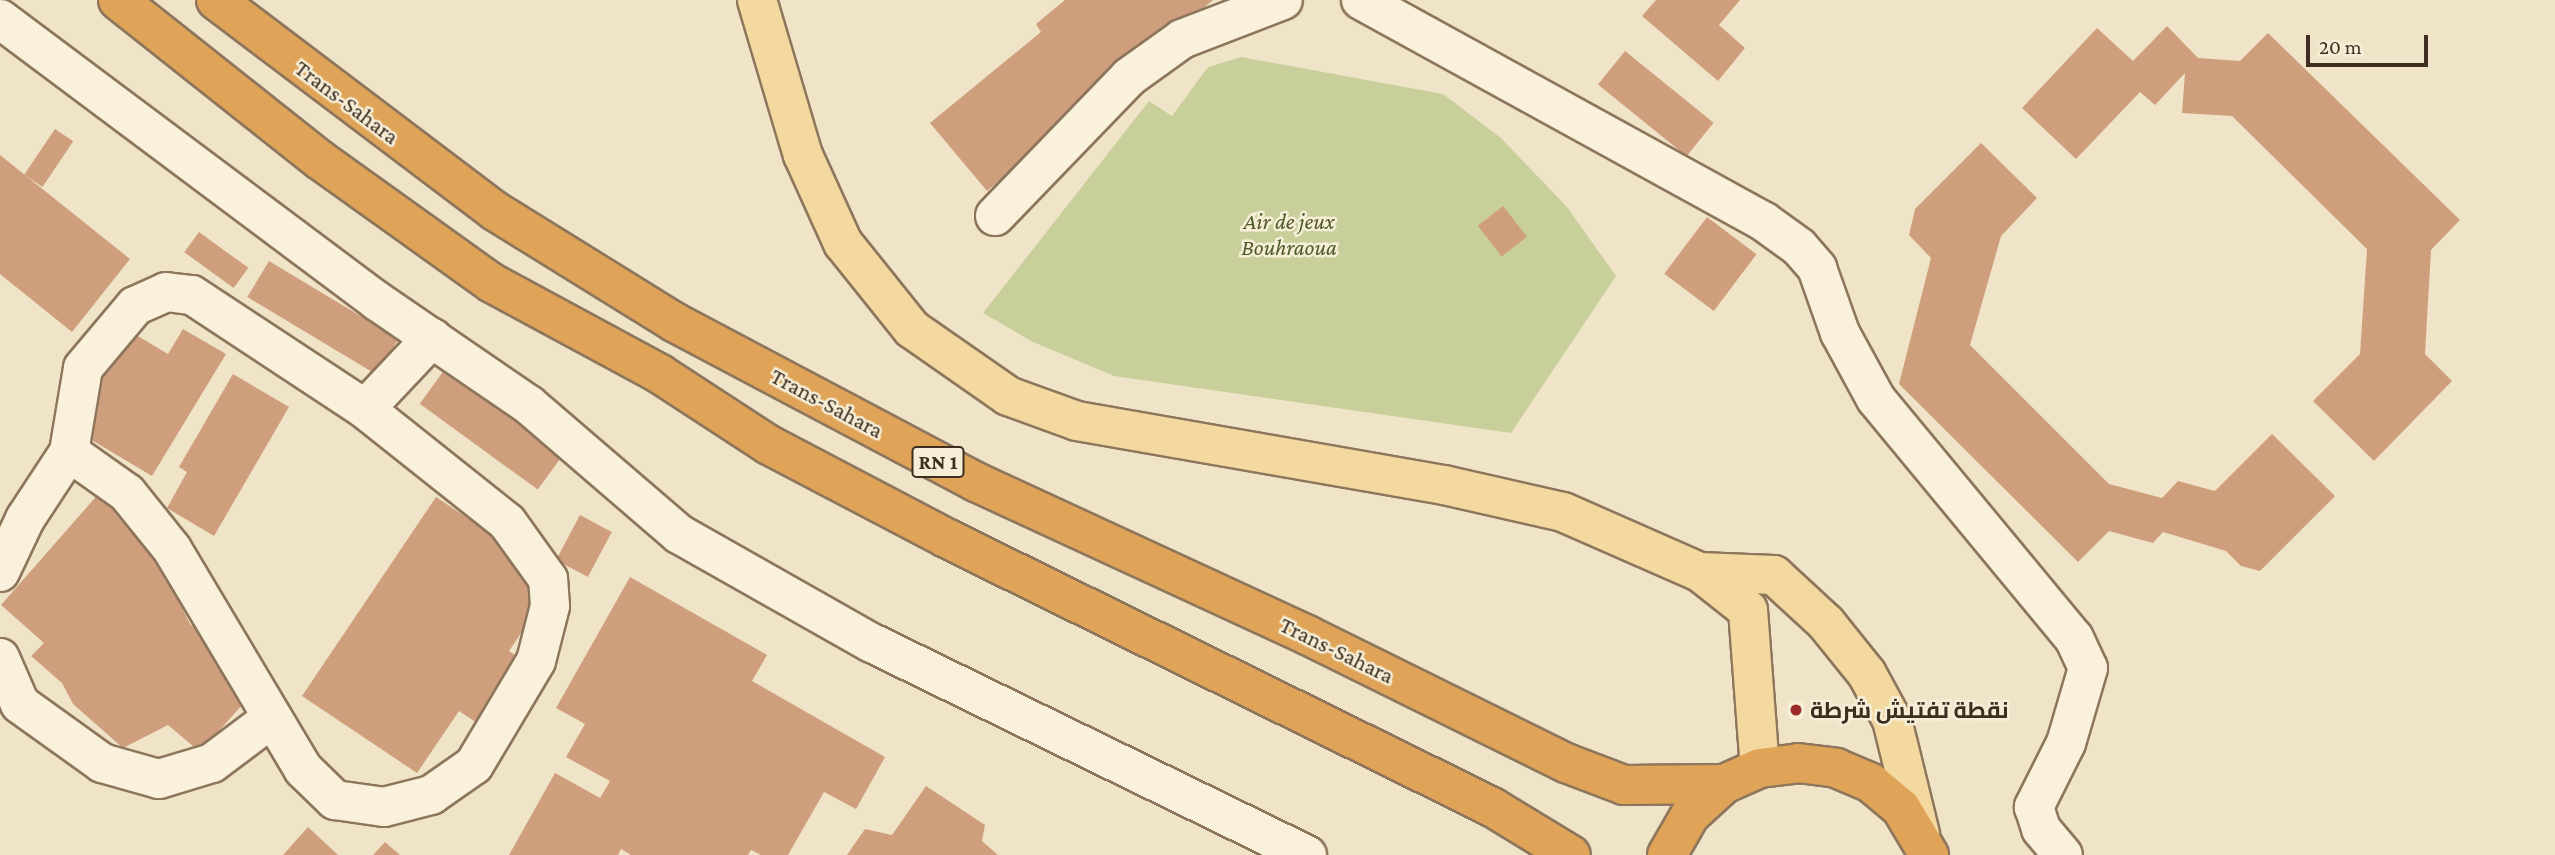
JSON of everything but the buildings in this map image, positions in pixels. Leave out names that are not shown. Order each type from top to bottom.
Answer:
[{"type":"highway","points":[[118,0],[320,160],[492,283],[660,374],[769,445],[946,538],[1492,807],[1571,855]]},
{"type":"highway","name":"Trans-Sahara","points":[[216,0],[495,211],[674,322],[976,482],[1307,635],[1566,763],[1624,785],[1724,784]]},
{"type":"highway","points":[[1667,855],[1690,815],[1724,784],[1760,768],[1798,762],[1836,768],[1871,783],[1901,808],[1924,845]]},
{"type":"main road","points":[[757,0],[803,155],[842,243],[912,329],[1008,396],[1077,421],[1444,485],[1563,512],[1700,572],[1748,611],[1760,768]]},
{"type":"main road","points":[[1700,572],[1774,575],[1826,623],[1867,674],[1892,720],[1924,845]]},
{"type":"street","points":[[995,216],[1129,77],[1182,39],[1283,0]]},
{"type":"street","points":[[1361,0],[1763,222],[1817,268],[1840,333],[1876,398],[2074,638],[2088,668],[2066,743],[2034,807],[2041,829],[2063,855]]},
{"type":"street","points":[[0,19],[432,338],[529,405],[690,541],[872,643],[1307,855]]},
{"type":"street","points":[[0,572],[25,519],[69,452],[83,368],[135,306],[166,292],[192,295],[365,409],[507,522],[548,579],[550,606],[536,661],[474,765],[431,795],[384,807],[335,800],[303,769],[172,549],[127,494],[69,452]]},
{"type":"street","points":[[365,409],[432,338]]},
{"type":"street","points":[[0,658],[20,704],[102,763],[159,779],[212,763],[272,718]]},
{"type":"green space","name":"Air de jeux Bouhraoua","points":[[1241,57],[1443,94],[1501,138],[1567,207],[1616,276],[1511,433],[1114,376],[1033,342],[983,313],[1149,101],[1172,116],[1208,67]]},
{"type":"place","name":"نقطة تفتيش شرطة","points":[[1796,710]]}]
